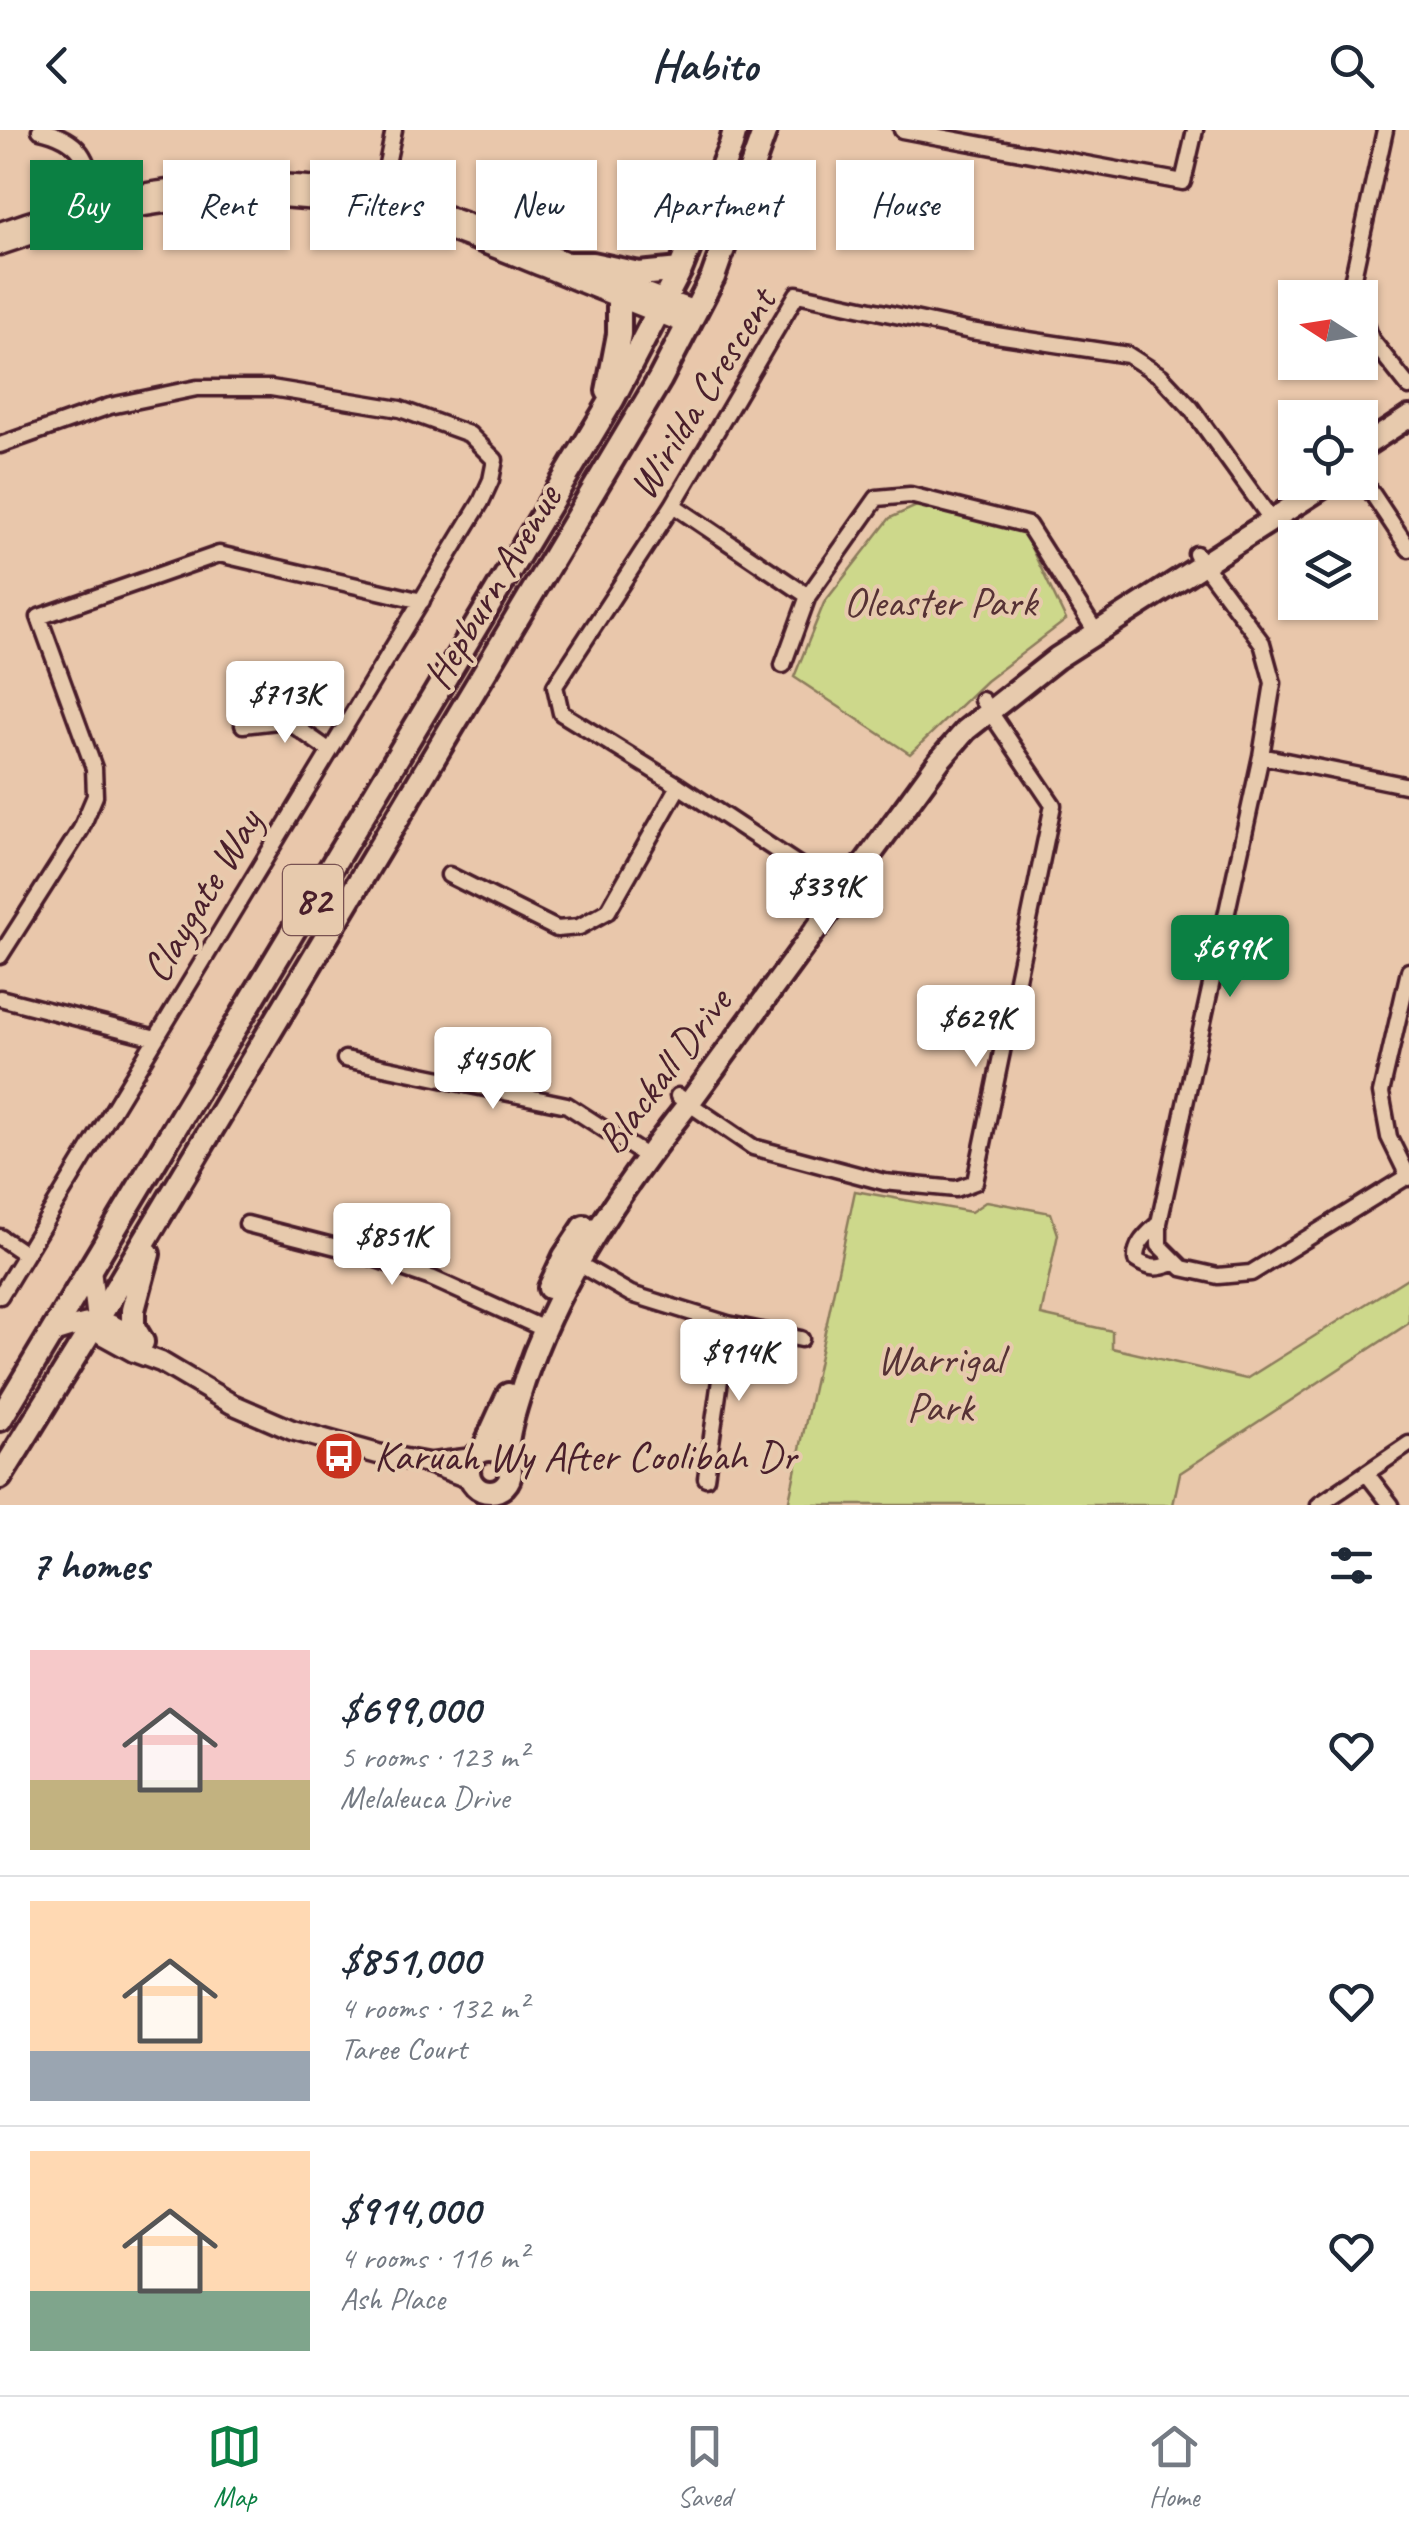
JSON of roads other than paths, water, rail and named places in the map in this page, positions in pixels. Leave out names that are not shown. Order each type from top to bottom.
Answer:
[{"type":"main road","name":"Hepburn Avenue","points":[[0,1420],[593,432],[680,270],[735,130]]},
{"type":"main road","name":"Hepburn Avenue","points":[[0,1476],[190,1166],[660,378],[713,277],[765,130]]},
{"type":"main road","points":[[570,264],[592,264],[639,274],[680,270]]},
{"type":"main road","points":[[593,432],[614,365],[619,298]]},
{"type":"main road","points":[[1378,438],[1409,416]]},
{"type":"main road","points":[[1378,452],[1409,432]]},
{"type":"main road","name":"Blackall Drive","points":[[476,1476],[500,1413],[571,1260],[641,1152],[836,889],[916,769],[1030,662],[1093,627],[1286,500]]},
{"type":"main road","name":"Blackall Drive","points":[[1268,514],[1296,500]]},
{"type":"main road","points":[[142,1342],[132,1327],[138,1286],[147,1256],[180,1200],[190,1166]]},
{"type":"main road","name":"Blackall Drive","points":[[498,1497],[510,1476],[506,1458],[509,1433],[538,1327]]},
{"type":"main road","points":[[498,1497],[488,1492],[476,1476],[492,1450],[506,1458]]},
{"type":"street","points":[[40,130],[59,134],[79,149],[85,160]]},
{"type":"street","points":[[388,160],[394,130]]},
{"type":"street","points":[[902,130],[1183,182],[1194,130]]},
{"type":"street","points":[[1352,280],[1385,130]]},
{"type":"street","points":[[143,204],[253,196],[310,199]]},
{"type":"street","points":[[456,221],[570,264],[692,318]]},
{"type":"street","points":[[0,232],[30,225]]},
{"type":"street","points":[[456,233],[619,298],[662,307]]},
{"type":"street","points":[[0,245],[30,234]]},
{"type":"street","name":"Wirilda Crescent","points":[[836,889],[561,713],[555,686],[673,506],[797,294],[970,331],[1128,355],[1161,376],[1191,408],[1268,514]]},
{"type":"street","points":[[1378,348],[1409,387]]},
{"type":"street","name":"Claygate Way","points":[[0,444],[110,406],[197,388],[272,388],[400,409],[470,434],[495,460],[481,502],[0,1296]]},
{"type":"street","points":[[782,665],[808,596],[877,498],[910,495],[1028,525],[1093,627]]},
{"type":"street","points":[[1377,500],[1409,549]]},
{"type":"street","points":[[673,506],[808,596]]},
{"type":"street","points":[[0,956],[81,830],[95,796],[94,768],[39,617],[219,554],[422,601]]},
{"type":"street","points":[[1200,559],[1262,643],[1273,683],[1262,756],[1159,1223],[1159,1245],[1174,1263],[1218,1276],[1251,1273],[1409,1177],[1389,1137],[1381,1093],[1409,971]]},
{"type":"street","points":[[683,1099],[753,1147],[884,1182],[956,1190],[975,1182],[1053,805],[986,705]]},
{"type":"street","points":[[243,725],[286,720],[330,751]]},
{"type":"street","points":[[1262,756],[1409,786]]},
{"type":"street","points":[[448,875],[558,929],[578,927],[608,910],[679,786]]},
{"type":"street","points":[[0,998],[156,1038]]},
{"type":"street","points":[[345,1059],[566,1105],[641,1152]]},
{"type":"street","points":[[1159,1223],[1140,1242],[1136,1260],[1158,1269],[1174,1263]]},
{"type":"street","points":[[247,1224],[356,1252],[431,1278],[538,1327]]},
{"type":"street","points":[[0,1237],[25,1254]]},
{"type":"street","points":[[571,1260],[630,1294],[728,1324],[801,1339]]},
{"type":"street","points":[[91,1269],[97,1320],[103,1335],[134,1352],[161,1362],[232,1404],[292,1430],[476,1476]]},
{"type":"street","points":[[52,1333],[97,1320],[113,1324],[142,1342],[161,1362]]},
{"type":"street","points":[[706,1478],[728,1324]]},
{"type":"street","points":[[1319,1505],[1409,1444]]},
{"type":"street","points":[[1367,1474],[1391,1505]]},
{"type":"place","name":"Karuah Wy After Coolibah Dr","points":[[339,1456]]},
{"type":"park label","name":"Oleaster Park","points":[[940,602]]},
{"type":"park label","name":"Warrigal Park","points":[[940,1383]]}]
